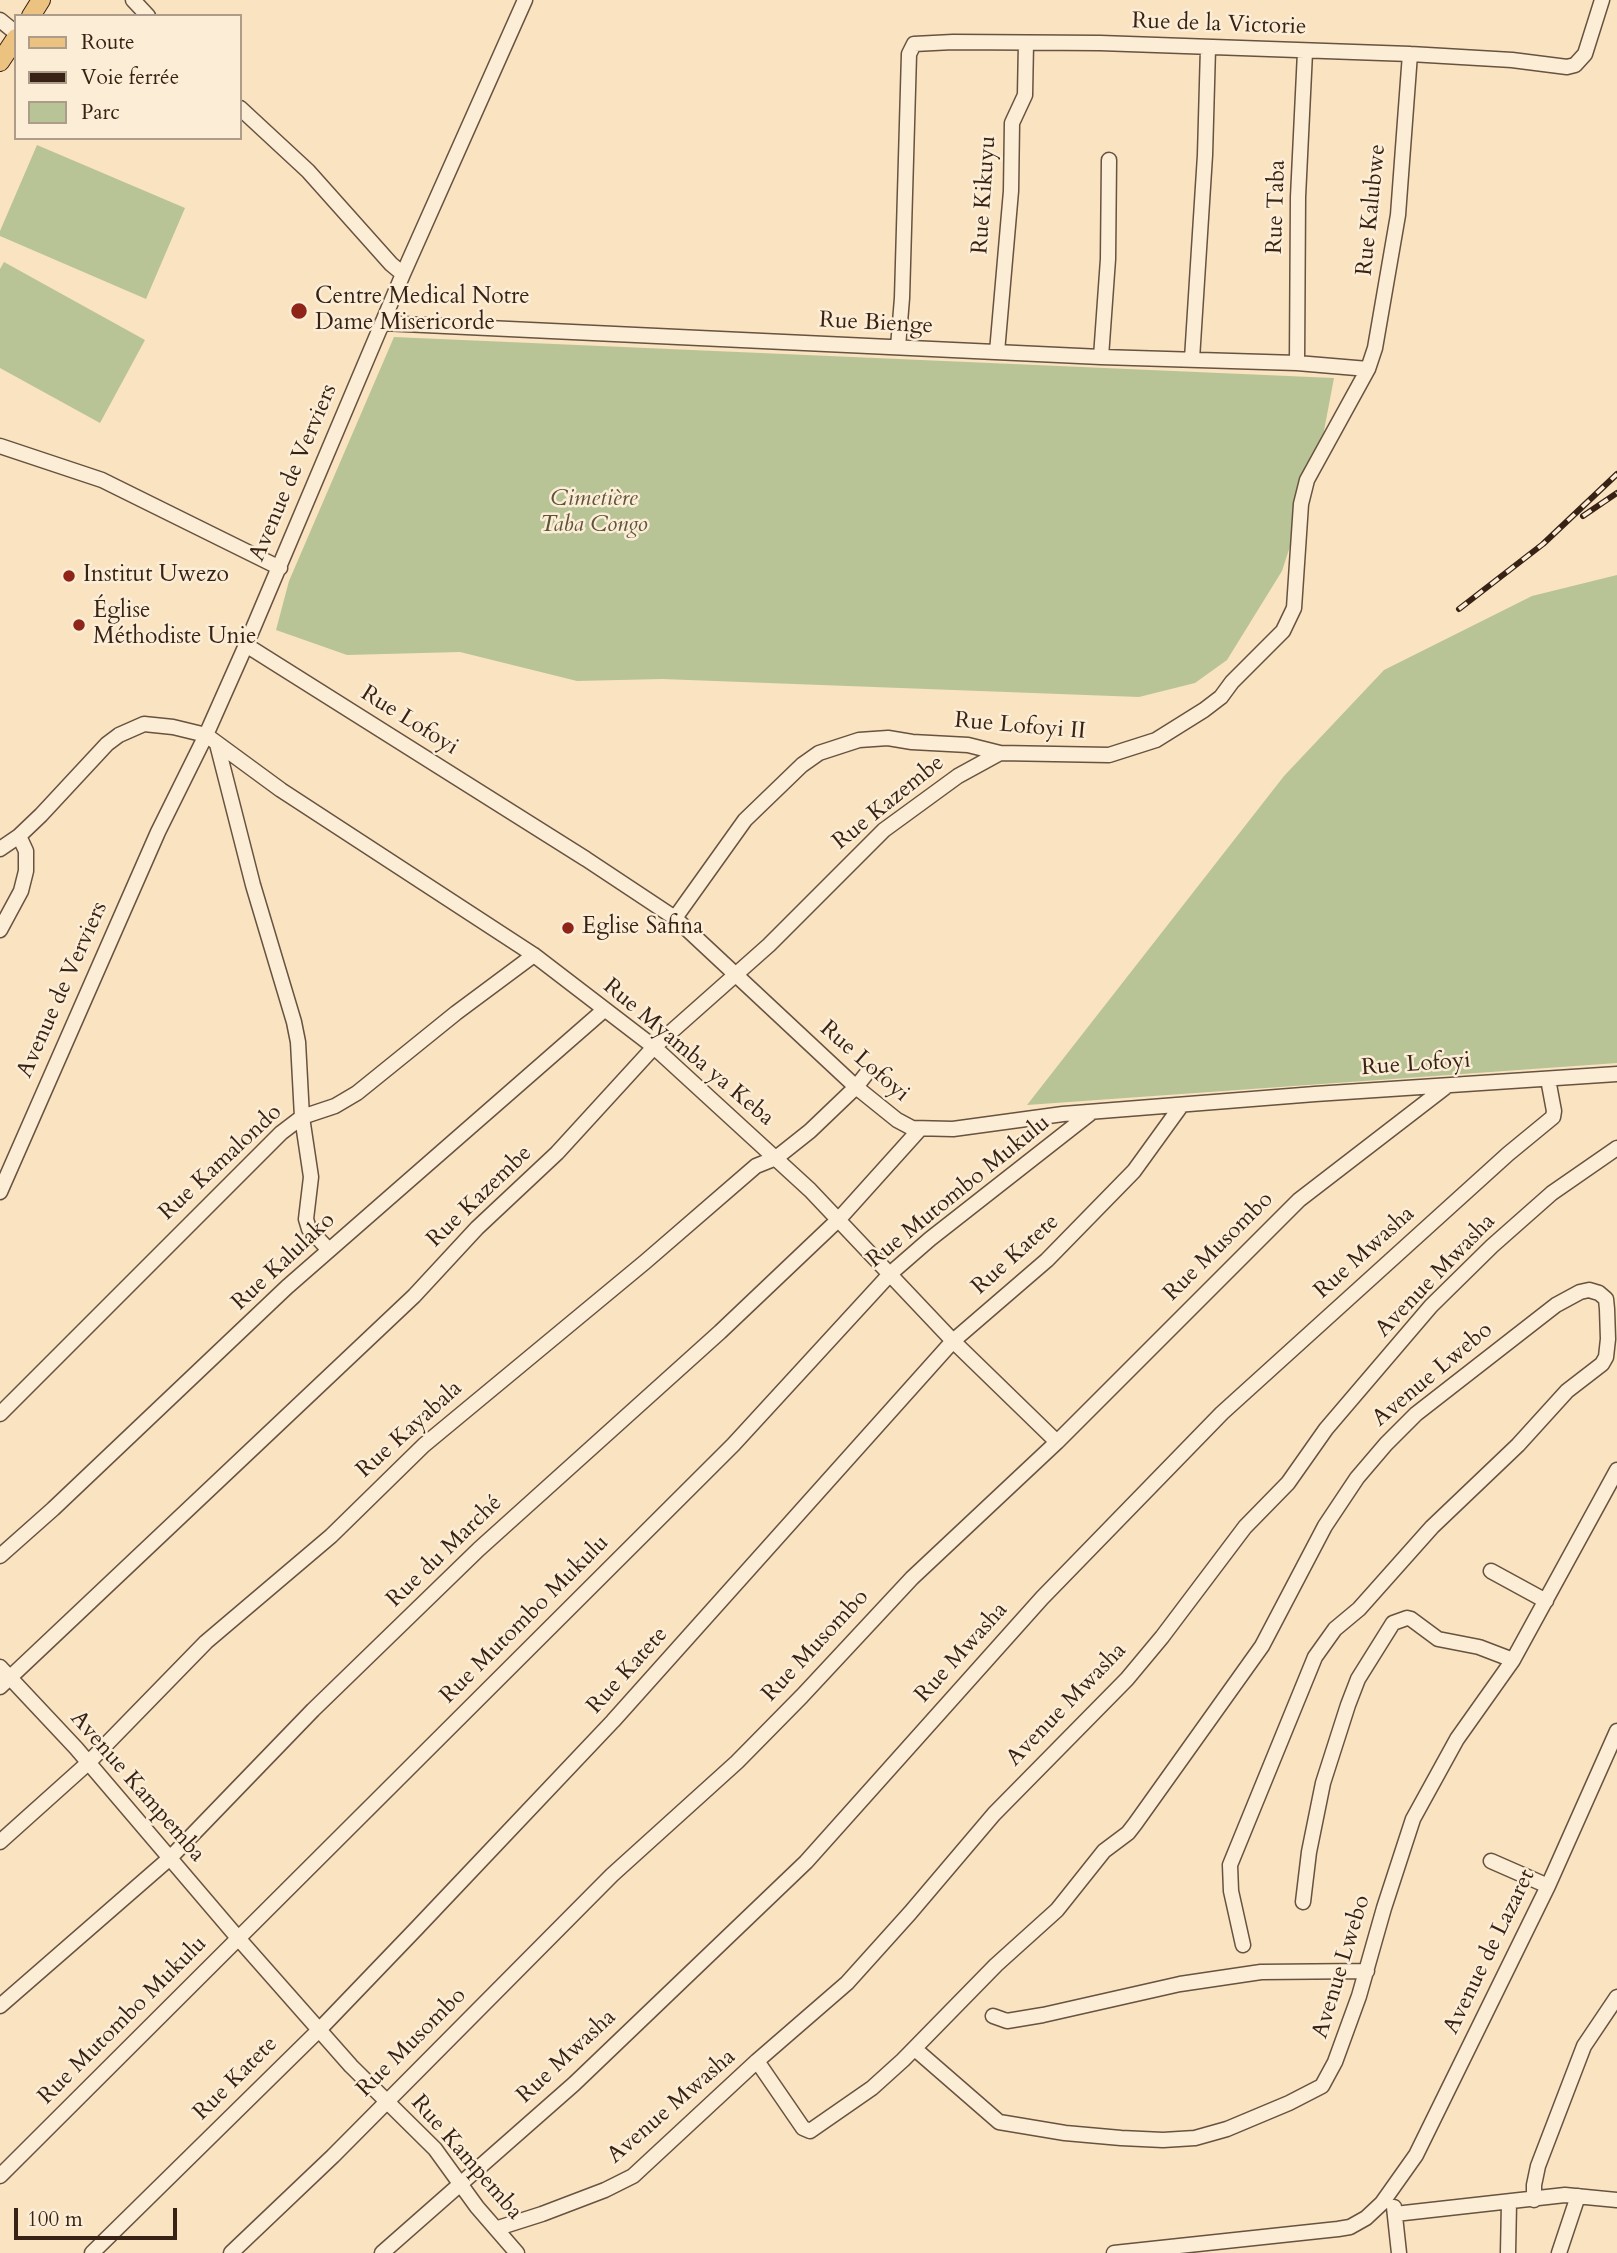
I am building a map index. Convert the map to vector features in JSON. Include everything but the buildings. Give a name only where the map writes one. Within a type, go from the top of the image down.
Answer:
[{"type":"main road","points":[[0,62],[14,38]]},
{"type":"street","points":[[133,0],[146,14]]},
{"type":"street","name":"Avenue de Verviers","points":[[0,1192],[158,832],[211,740],[246,645],[382,323],[525,0]]},
{"type":"street","name":"Rue de la Victorie","points":[[898,347],[910,50],[914,44],[1100,43],[1410,54],[1571,66],[1586,54],[1602,0]]},
{"type":"street","points":[[0,20],[14,33]]},
{"type":"street","name":"Rue Kikuyu","points":[[997,352],[1011,191],[1012,123],[1025,95],[1026,43]]},
{"type":"street","points":[[1192,359],[1205,155],[1208,48]]},
{"type":"street","name":"Rue Taba","points":[[1297,363],[1298,197],[1305,52]]},
{"type":"street","name":"Rue Kalubwe","points":[[1368,369],[1380,323],[1397,226],[1410,54]]},
{"type":"street","points":[[242,110],[308,171],[403,274]]},
{"type":"street","points":[[1101,357],[1108,259],[1109,160]]},
{"type":"street","name":"Rue Bienge","points":[[382,323],[1101,357],[1297,363],[1368,369]]},
{"type":"street","name":"Rue Lofoyi II","points":[[675,918],[745,820],[810,758],[859,740],[888,737],[912,743],[968,745],[1000,753],[1110,755],[1163,736],[1221,697],[1232,682],[1283,631],[1292,615],[1301,504],[1307,480],[1368,369]]},
{"type":"street","points":[[0,446],[102,480],[280,568]]},
{"type":"street","name":"Rue Lofoyi","points":[[246,645],[675,918],[856,1087],[906,1126],[920,1129],[988,1126],[1094,1111],[1617,1074]]},
{"type":"street","points":[[0,849],[19,836],[107,744],[133,727],[144,724],[159,725],[211,740],[294,1022],[298,1042],[302,1117],[311,1177],[306,1219],[309,1229],[329,1250]]},
{"type":"street","name":"Rue Myamba ya Keba","points":[[211,740],[281,790],[534,956],[654,1047],[839,1219],[953,1341],[1057,1441]]},
{"type":"street","name":"Rue Kazembe","points":[[3,1677],[414,1296],[478,1228],[557,1153],[654,1047],[735,976],[884,830],[958,776],[1000,753]]},
{"type":"street","points":[[0,930],[24,880],[27,862],[19,836]]},
{"type":"street","name":"Rue Kamalondo","points":[[0,1415],[266,1146],[302,1117],[335,1106],[357,1093],[436,1028],[534,956]]},
{"type":"street","name":"Rue Kalulako","points":[[0,1556],[329,1250],[604,1010]]},
{"type":"street","name":"Rue Kayabala","points":[[0,1842],[88,1763],[205,1642],[331,1536],[424,1445],[645,1262],[755,1166],[776,1158],[810,1131],[867,1073]]},
{"type":"street","name":"Rue Mwasha","points":[[382,2253],[574,2084],[806,1862],[1042,1598],[1222,1413],[1508,1154],[1553,1117],[1548,1079]]},
{"type":"street","name":"Rue Musombo","points":[[231,2253],[333,2156],[612,1875],[737,1762],[912,1578],[1057,1441],[1299,1200],[1447,1086]]},
{"type":"street","name":"Rue Katete","points":[[92,2253],[319,2030],[613,1721],[953,1341],[1047,1260],[1134,1171],[1181,1106]]},
{"type":"street","name":"Rue Mutombo Mukulu","points":[[0,2176],[733,1445],[891,1273],[930,1239],[1094,1111]]},
{"type":"street","name":"Rue du Marché","points":[[0,2007],[170,1858],[313,1710],[479,1549],[720,1332],[839,1219],[920,1129]]},
{"type":"street","name":"Avenue Mwasha","points":[[498,2228],[606,2190],[633,2176],[847,1983],[994,1814],[1127,1679],[1245,1527],[1288,1483],[1326,1430],[1431,1306],[1552,1193],[1617,1148]]},
{"type":"street","name":"Avenue Lwebo","points":[[757,2062],[803,2128],[812,2130],[872,2088],[915,2049],[996,1965],[1051,1916],[1104,1851],[1136,1824],[1262,1646],[1325,1526],[1372,1460],[1416,1414],[1556,1305],[1580,1292],[1589,1290],[1599,1293],[1606,1299],[1606,1357],[1595,1370],[1567,1391],[1518,1446],[1432,1527],[1359,1609],[1335,1629],[1315,1657],[1230,1865],[1231,1891],[1243,1945]]},
{"type":"street","name":"Avenue Lwebo","points":[[915,2049],[994,2119],[1006,2125],[1121,2138],[1195,2138],[1239,2124],[1322,2086],[1335,2062],[1367,1971],[1413,1819],[1457,1739],[1513,1660],[1617,1471]]},
{"type":"street","points":[[1491,1571],[1546,1601]]},
{"type":"street","points":[[1304,1902],[1309,1852],[1324,1783],[1348,1705],[1358,1679],[1392,1623],[1411,1619],[1438,1639],[1494,1651],[1513,1660]]},
{"type":"street","name":"Avenue Kampemba","points":[[3,1677],[88,1763],[238,1938]]},
{"type":"street","name":"Avenue de Lazaret","points":[[1114,2253],[1350,2227],[1366,2218],[1393,2189],[1416,2155],[1548,1886],[1617,1731]]},
{"type":"street","points":[[1491,1861],[1548,1886]]},
{"type":"street","name":"Rue Kampemba","points":[[238,1938],[319,2030],[423,2136],[477,2207],[517,2253]]},
{"type":"street","points":[[993,2016],[1007,2021],[1180,1984],[1261,1972],[1367,1971]]},
{"type":"street","points":[[1534,2200],[1538,2166],[1584,2046],[1617,1997]]},
{"type":"street","points":[[1393,2189],[1399,2253]]},
{"type":"street","points":[[1395,2214],[1565,2195],[1617,2200]]},
{"type":"street","points":[[1559,2253],[1578,2196]]},
{"type":"street","points":[[1508,2253],[1509,2203]]},
{"type":"green space","points":[[37,145],[185,208],[146,299],[0,236]]},
{"type":"green space","points":[[4,262],[145,340],[100,423],[0,368],[0,269]]},
{"type":"green space","name":"Cimetière Taba Congo","points":[[394,337],[1334,378],[1319,457],[1282,571],[1227,660],[1195,683],[1139,697],[662,679],[577,681],[460,652],[347,655],[276,630],[289,581]]},
{"type":"green space","points":[[1617,575],[1617,1063],[1027,1105],[1284,776],[1384,670],[1532,596]]},
{"type":"railway","points":[[1459,609],[1543,544],[1617,474]]},
{"type":"railway","points":[[1583,516],[1617,493]]},
{"type":"place","name":"Centre Medical Notre Dame Misericorde","points":[[299,311]]},
{"type":"place","name":"Institut Uwezo","points":[[69,576]]},
{"type":"place","name":"Église Méthodiste Unie","points":[[79,625]]},
{"type":"place","name":"Eglise Safina","points":[[568,928]]}]
